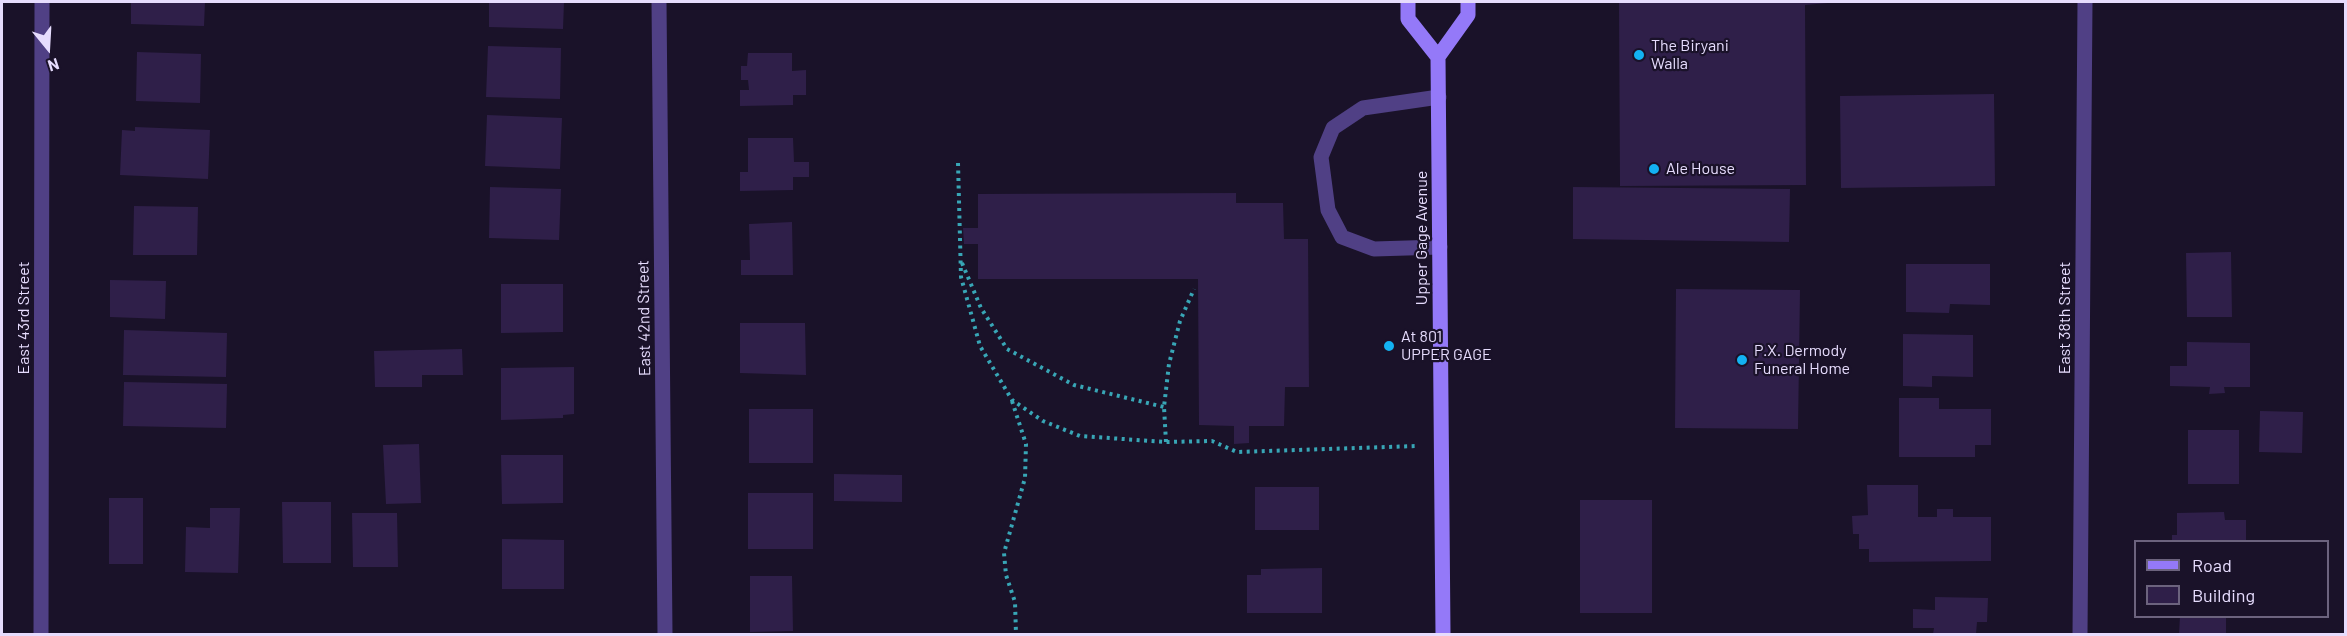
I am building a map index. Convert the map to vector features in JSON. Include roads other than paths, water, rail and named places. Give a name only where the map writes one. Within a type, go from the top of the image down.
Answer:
[{"type":"main road","points":[[1408,2],[1408,19],[1438,57],[1468,15],[1468,2]]},
{"type":"main road","name":"Upper Gage Avenue","points":[[1438,57],[1443,634]]},
{"type":"street","name":"East 43rd Street","points":[[41,634],[42,2]]},
{"type":"street","name":"East 42nd Street","points":[[659,2],[665,634]]},
{"type":"street","name":"East 38th Street","points":[[2080,634],[2085,2]]},
{"type":"street","points":[[1439,97],[1364,108],[1333,128],[1321,157],[1328,210],[1342,237],[1374,249],[1440,247]]},
{"type":"place","name":"The Biryani Walla","points":[[1639,55]]},
{"type":"place","name":"Ale House","points":[[1654,169]]},
{"type":"place","name":"At 801 UPPER GAGE","points":[[1389,346]]},
{"type":"place","name":"P.X. Dermody Funeral Home","points":[[1742,360]]}]
